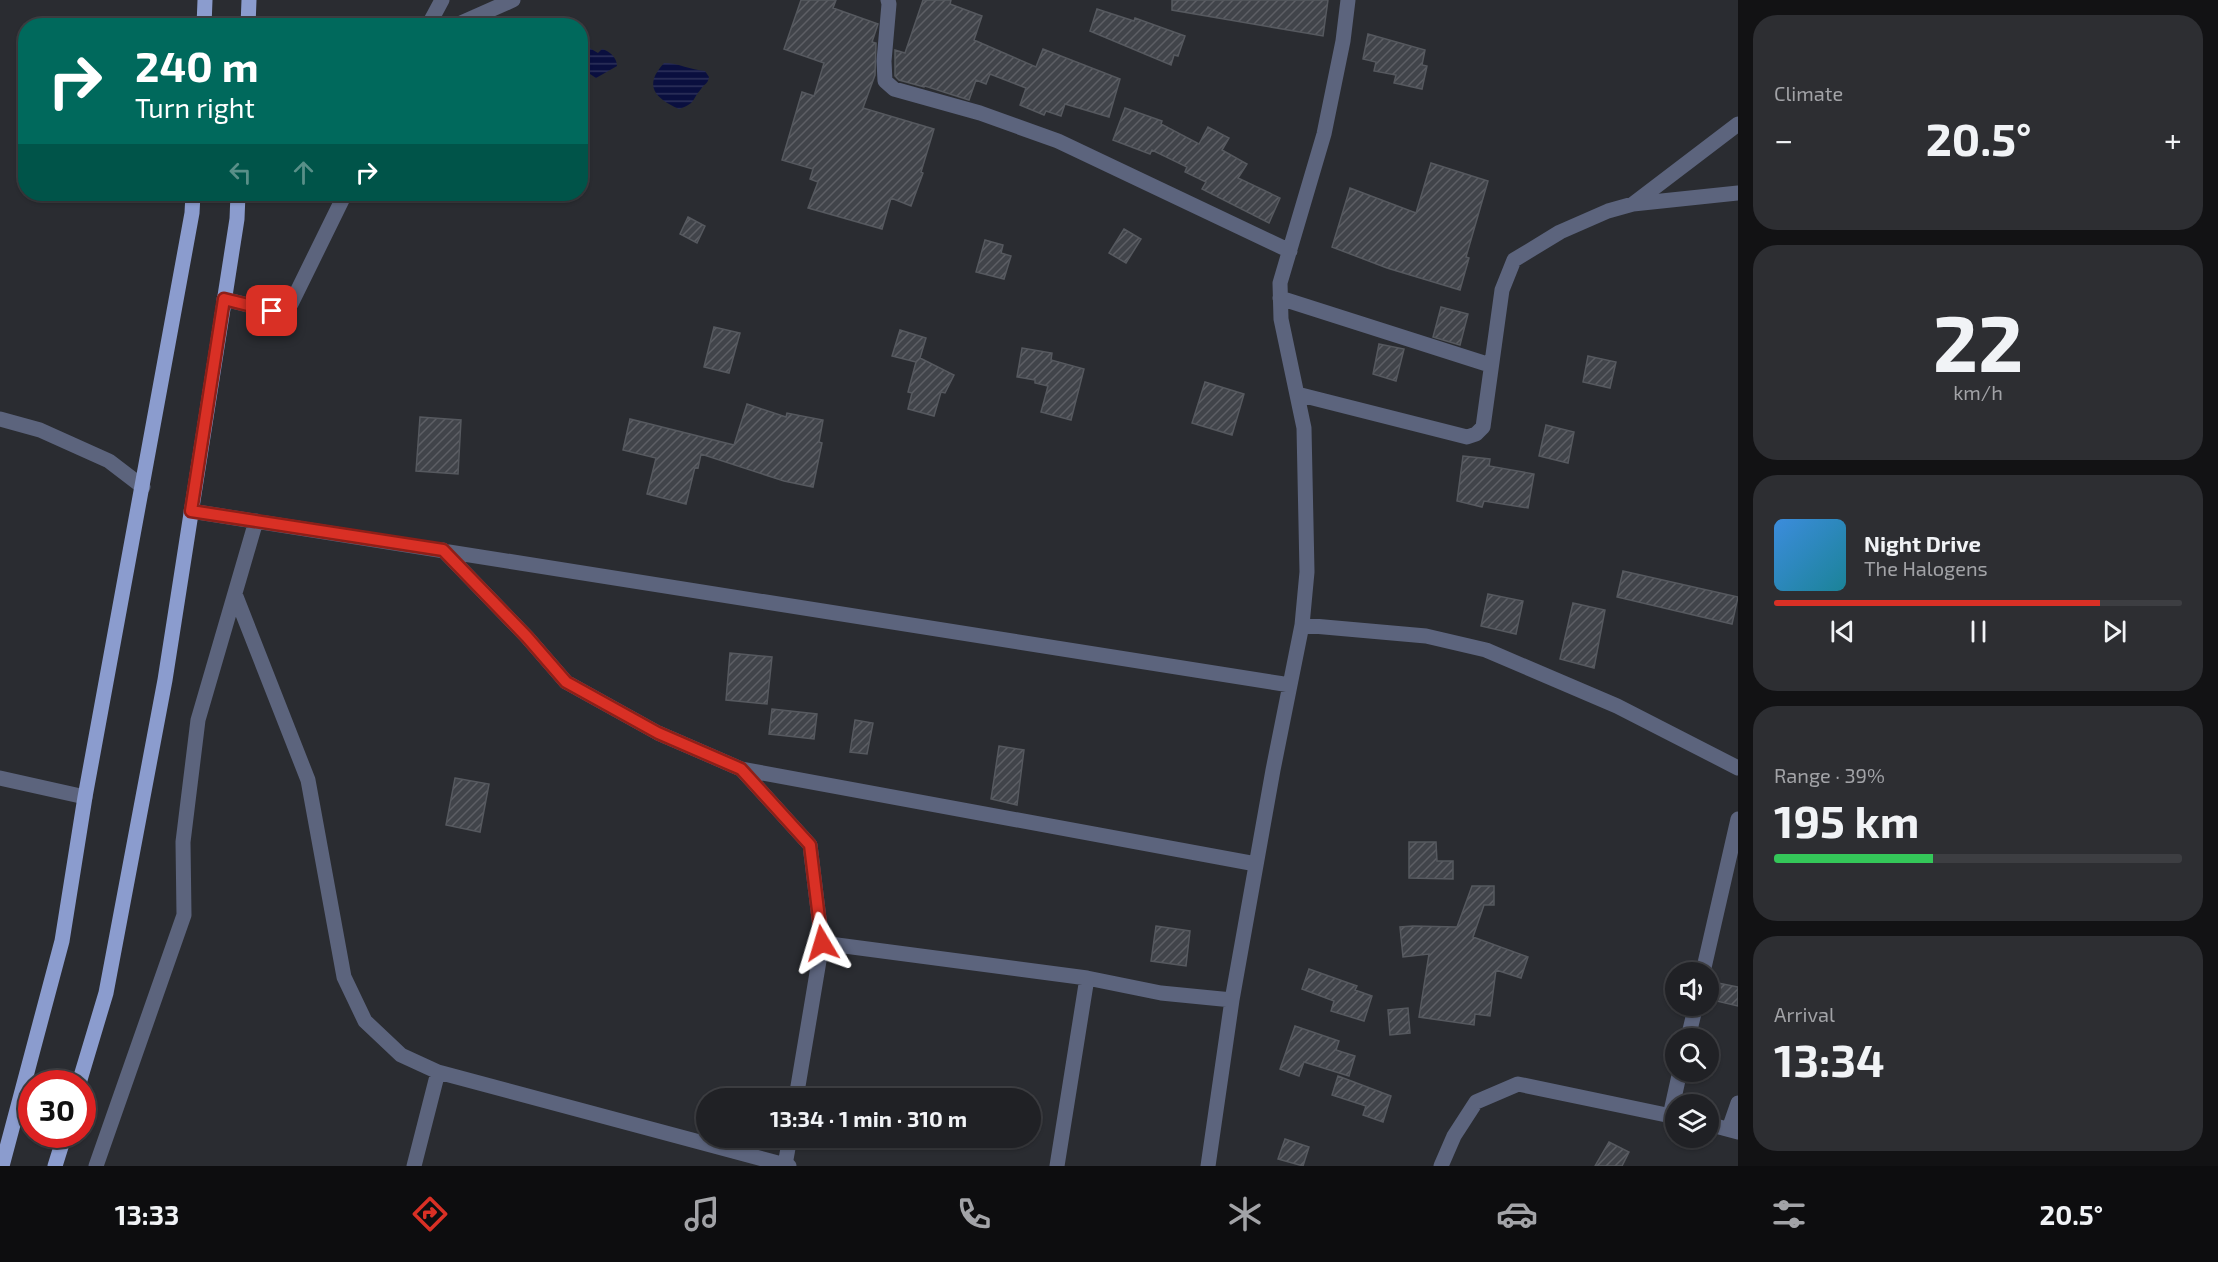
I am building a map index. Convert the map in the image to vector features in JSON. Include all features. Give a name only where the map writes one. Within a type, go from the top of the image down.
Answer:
[{"type":"main road","points":[[205,18],[206,0]]},
{"type":"main road","points":[[248,18],[249,0]]},
{"type":"main road","points":[[2,1166],[62,941],[85,797],[143,487],[193,201]]},
{"type":"main road","points":[[83,1070],[106,993],[165,680],[237,219],[238,201]]},
{"type":"main road","points":[[55,1166],[60,1148]]},
{"type":"street","points":[[432,18],[442,0]]},
{"type":"street","points":[[472,18],[513,0]]},
{"type":"street","points":[[888,0],[885,81],[894,89],[980,113],[1058,141],[1290,251]]},
{"type":"street","points":[[1208,1166],[1232,1000],[1302,625],[1307,572],[1305,439],[1281,319],[1280,283],[1324,134],[1343,41],[1348,0]]},
{"type":"street","points":[[1634,204],[1738,124]]},
{"type":"street","points":[[1297,394],[1467,437],[1476,434],[1483,427],[1502,290],[1514,260],[1560,232],[1608,211],[1634,204],[1738,193]]},
{"type":"street","points":[[224,299],[272,311],[291,304],[342,201]]},
{"type":"street","points":[[1280,298],[1490,365]]},
{"type":"street","points":[[0,419],[40,430],[108,461],[143,487]]},
{"type":"street","points":[[191,511],[1290,685]]},
{"type":"street","points":[[96,1166],[184,915],[183,842],[198,720],[256,521]]},
{"type":"street","points":[[443,550],[527,637],[566,682],[658,733],[741,769],[1256,864]]},
{"type":"street","points":[[235,594],[308,780],[344,977],[364,1021],[400,1054],[438,1072],[787,1166],[789,1148]]},
{"type":"street","points":[[1302,625],[1426,636],[1486,650],[1617,706],[1738,768]]},
{"type":"street","points":[[741,769],[810,845],[822,943],[798,1088]]},
{"type":"street","points":[[0,778],[85,797]]},
{"type":"street","points":[[1705,962],[1738,819]]},
{"type":"street","points":[[822,943],[1087,978],[1161,993],[1232,1000]]},
{"type":"street","points":[[1058,1166],[1087,978]]},
{"type":"street","points":[[414,1166],[438,1072]]},
{"type":"street","points":[[1441,1166],[1454,1136],[1476,1102],[1518,1084],[1665,1115]]},
{"type":"street","points":[[1719,1127],[1734,1130],[1738,1103]]},
{"type":"shaded area","points":[[588,47],[598,53],[602,49],[608,51],[617,63],[617,66],[596,78],[588,73]]},
{"type":"shaded area","points":[[664,63],[705,71],[709,77],[693,101],[679,109],[658,96],[653,85],[654,78]]},
{"type":"building","points":[[801,0],[836,0],[833,8],[878,24],[872,42],[876,43],[875,75],[863,108],[934,129],[921,172],[923,173],[911,206],[891,198],[882,229],[808,208],[818,182],[810,179],[813,169],[782,160],[802,92],[814,96],[824,63],[784,49]]},
{"type":"building","points":[[923,0],[951,0],[950,4],[982,16],[974,40],[1036,67],[1043,49],[1120,79],[1109,117],[1065,104],[1061,116],[1046,111],[1044,115],[1020,105],[1026,88],[990,74],[986,84],[976,80],[969,100],[899,80],[895,76],[895,50],[905,53]]},
{"type":"building","points":[[1172,0],[1328,0],[1323,36],[1172,10]]},
{"type":"building","points":[[1097,9],[1134,21],[1135,18],[1185,36],[1178,56],[1174,55],[1171,65],[1090,31]]},
{"type":"building","points":[[1368,34],[1425,50],[1422,65],[1427,66],[1422,89],[1394,83],[1396,75],[1374,71],[1376,62],[1363,59]]},
{"type":"building","points":[[1125,108],[1162,121],[1161,124],[1199,144],[1208,127],[1229,138],[1222,150],[1247,164],[1238,178],[1280,198],[1269,223],[1202,189],[1206,182],[1185,172],[1187,167],[1152,150],[1150,154],[1113,140]]},
{"type":"building","points":[[1431,163],[1488,181],[1466,257],[1469,258],[1460,290],[1387,268],[1332,247],[1350,188],[1416,213]]},
{"type":"building","points":[[688,217],[705,226],[697,243],[680,234]]},
{"type":"building","points":[[1124,229],[1141,239],[1126,263],[1109,253]]},
{"type":"building","points":[[985,240],[1003,245],[1001,253],[1011,256],[1004,279],[976,272]]},
{"type":"building","points":[[1441,307],[1468,314],[1460,345],[1433,337]]},
{"type":"building","points":[[714,327],[740,333],[729,373],[704,367]]},
{"type":"building","points":[[900,330],[926,338],[920,358],[954,375],[945,393],[941,392],[934,416],[908,409],[912,393],[908,392],[916,362],[892,356]]},
{"type":"building","points":[[1379,344],[1404,349],[1396,381],[1373,374]]},
{"type":"building","points":[[1022,348],[1052,353],[1051,360],[1084,369],[1071,420],[1041,412],[1048,386],[1035,383],[1035,380],[1017,377]]},
{"type":"building","points":[[1588,356],[1616,362],[1610,388],[1583,382]]},
{"type":"building","points":[[1205,382],[1244,394],[1232,435],[1192,423]]},
{"type":"building","points":[[747,404],[786,417],[787,413],[823,420],[819,442],[822,443],[813,487],[784,481],[701,454],[698,468],[695,467],[686,504],[647,494],[656,458],[623,450],[630,419],[734,445]]},
{"type":"building","points":[[420,417],[461,420],[458,474],[416,471]]},
{"type":"building","points":[[1546,425],[1574,432],[1568,463],[1539,456]]},
{"type":"building","points":[[1463,456],[1490,459],[1489,466],[1534,474],[1528,508],[1484,501],[1482,507],[1457,501]]},
{"type":"building","points":[[1623,571],[1738,597],[1732,624],[1617,597]]},
{"type":"building","points":[[1488,594],[1523,601],[1516,634],[1481,626]]},
{"type":"building","points":[[1573,603],[1605,610],[1594,668],[1560,659]]},
{"type":"building","points":[[730,653],[772,657],[767,704],[726,700]]},
{"type":"building","points":[[772,709],[817,714],[814,739],[769,734]]},
{"type":"building","points":[[855,720],[873,723],[867,754],[850,752]]},
{"type":"building","points":[[999,746],[1024,750],[1017,805],[991,799]]},
{"type":"building","points":[[455,778],[489,784],[480,832],[446,825]]},
{"type":"building","points":[[1409,842],[1436,842],[1437,861],[1453,861],[1453,879],[1409,878]]},
{"type":"building","points":[[1472,886],[1494,886],[1494,905],[1484,905],[1473,937],[1528,957],[1521,978],[1496,970],[1490,1016],[1475,1014],[1474,1025],[1419,1017],[1429,954],[1403,957],[1400,927],[1457,927]]},
{"type":"building","points":[[1156,926],[1190,931],[1186,966],[1151,961]]},
{"type":"building","points":[[1309,969],[1357,986],[1355,990],[1372,996],[1364,1021],[1331,1011],[1334,1001],[1302,989]]},
{"type":"building","points":[[1719,983],[1738,987],[1738,1006],[1719,1002]]},
{"type":"building","points":[[1408,1008],[1410,1033],[1390,1035],[1388,1010]]},
{"type":"building","points":[[1295,1026],[1339,1041],[1336,1050],[1355,1056],[1349,1076],[1304,1062],[1299,1076],[1280,1069]]},
{"type":"building","points":[[1338,1076],[1391,1096],[1383,1122],[1363,1115],[1366,1106],[1332,1095]]},
{"type":"building","points":[[1285,1139],[1309,1147],[1303,1166],[1278,1159]]},
{"type":"building","points":[[1609,1142],[1629,1152],[1622,1166],[1595,1166]]},
{"type":"route","points":[[272,311],[224,299],[191,511],[443,550],[527,637],[566,682],[658,733],[741,769],[810,845],[822,943]]}]
